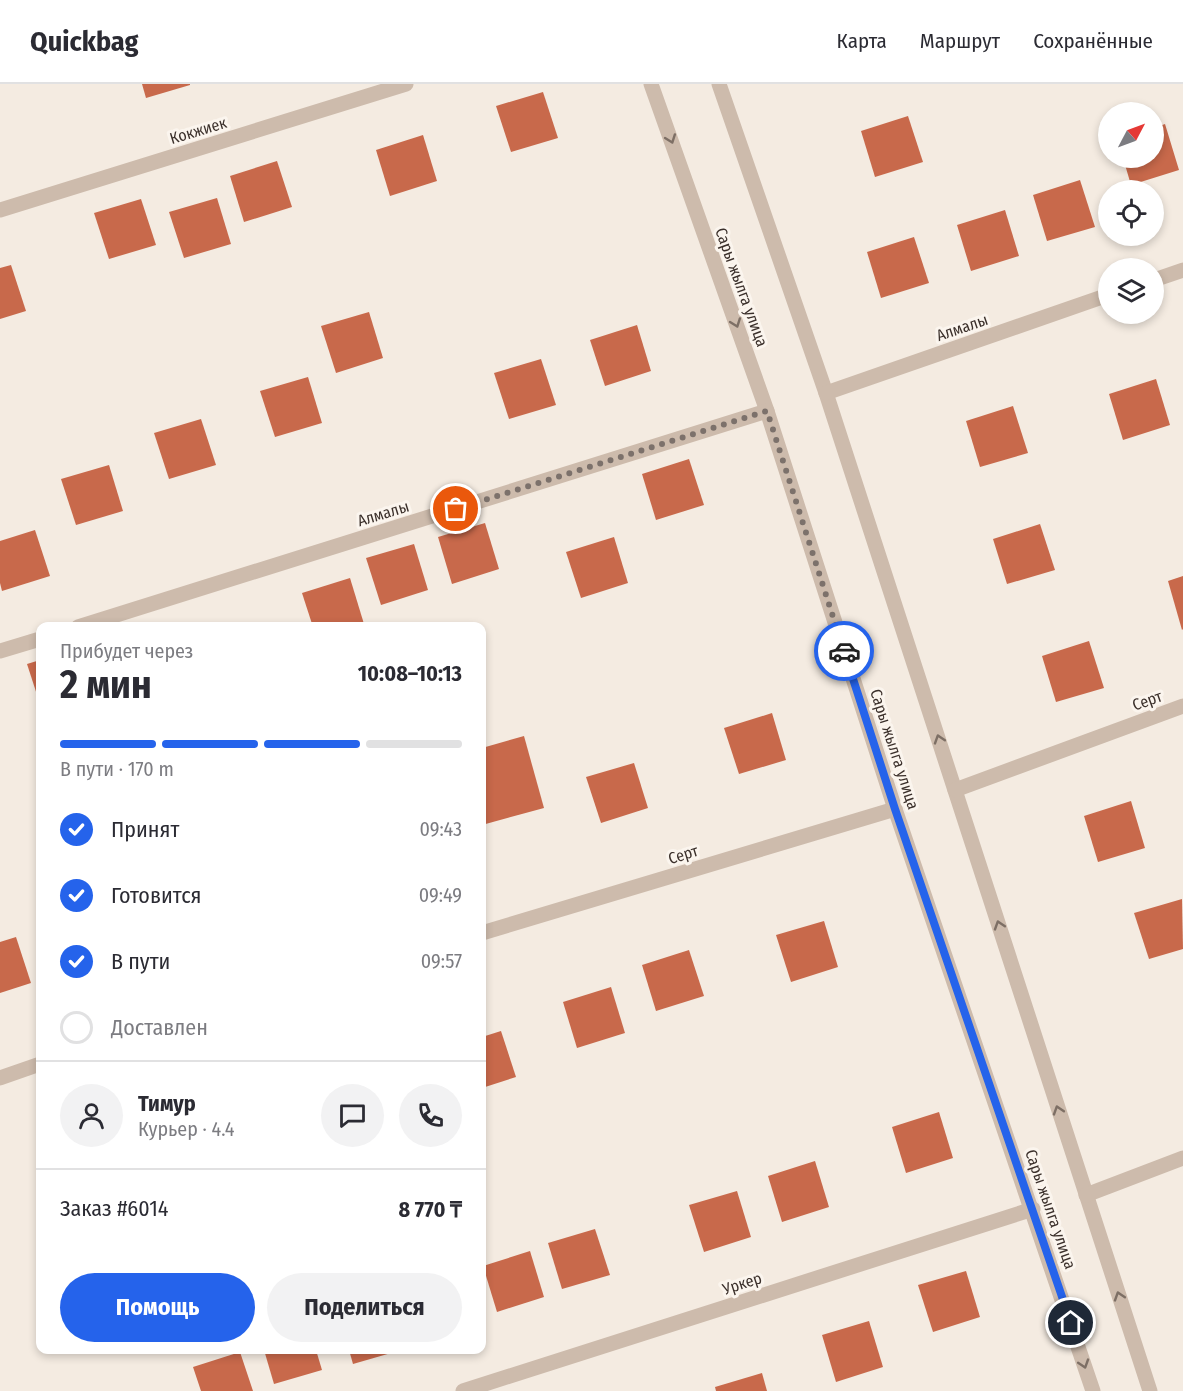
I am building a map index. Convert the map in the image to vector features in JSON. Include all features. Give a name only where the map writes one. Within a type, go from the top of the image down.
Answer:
[{"type":"street","name":"Кокжиек","points":[[0,210],[406,84]]},
{"type":"street","name":"Сары жылга улица","points":[[651,84],[767,411],[895,809],[1033,1209],[1093,1391]]},
{"type":"street","points":[[719,84],[826,393],[1150,1391]]},
{"type":"street","points":[[1164,277],[1183,270]]},
{"type":"street","name":"Алмалы","points":[[826,393],[1098,298]]},
{"type":"street","name":"Алмалы","points":[[94,622],[767,411]]},
{"type":"street","points":[[0,651],[36,640]]},
{"type":"street","name":"Серт","points":[[955,790],[1183,706]]},
{"type":"street","name":"Серт","points":[[486,932],[895,809]]},
{"type":"street","points":[[0,1078],[36,1065]]},
{"type":"street","points":[[1086,1195],[1183,1158]]},
{"type":"street","name":"Уркер","points":[[463,1391],[1033,1209]]},
{"type":"building","points":[[142,84],[190,84],[190,85],[146,98]]},
{"type":"building","points":[[543,92],[558,138],[511,152],[496,106]]},
{"type":"building","points":[[908,116],[923,162],[875,177],[861,131]]},
{"type":"building","points":[[1164,124],[1179,170],[1147,180],[1130,180],[1126,168],[1164,168]]},
{"type":"building","points":[[423,135],[437,181],[390,196],[376,150]]},
{"type":"building","points":[[277,161],[292,207],[244,222],[230,176]]},
{"type":"building","points":[[1080,180],[1095,227],[1047,241],[1033,195]]},
{"type":"building","points":[[217,198],[231,244],[184,258],[169,212]]},
{"type":"building","points":[[141,199],[156,245],[109,259],[94,213]]},
{"type":"building","points":[[1005,210],[1019,256],[971,271],[957,225]]},
{"type":"building","points":[[914,237],[929,283],[881,298],[867,252]]},
{"type":"building","points":[[11,265],[26,311],[0,319],[0,268]]},
{"type":"building","points":[[369,312],[383,358],[336,373],[321,326]]},
{"type":"building","points":[[637,325],[651,371],[605,386],[590,340]]},
{"type":"building","points":[[541,359],[556,405],[509,419],[494,373]]},
{"type":"building","points":[[308,377],[322,423],[275,437],[260,391]]},
{"type":"building","points":[[1156,379],[1170,425],[1123,440],[1109,394]]},
{"type":"building","points":[[1013,406],[1028,453],[980,467],[966,421]]},
{"type":"building","points":[[201,419],[216,465],[169,479],[154,433]]},
{"type":"building","points":[[689,459],[704,505],[656,520],[642,474]]},
{"type":"building","points":[[109,465],[123,511],[76,525],[61,479]]},
{"type":"building","points":[[485,523],[499,569],[452,584],[438,537]]},
{"type":"building","points":[[1040,524],[1055,570],[1007,584],[993,539]]},
{"type":"building","points":[[35,530],[50,576],[2,591],[0,541]]},
{"type":"building","points":[[614,537],[628,583],[581,598],[566,552]]},
{"type":"building","points":[[414,544],[428,590],[381,605],[366,558]]},
{"type":"building","points":[[1183,576],[1183,629],[1182,630],[1168,581]]},
{"type":"building","points":[[350,578],[363,622],[311,622],[302,593]]},
{"type":"building","points":[[1089,641],[1104,688],[1056,702],[1042,656]]},
{"type":"building","points":[[36,661],[36,692],[27,664]]},
{"type":"building","points":[[772,713],[786,760],[739,774],[724,728]]},
{"type":"building","points":[[524,736],[544,808],[486,824],[486,747]]},
{"type":"building","points":[[634,763],[648,808],[601,823],[586,777]]},
{"type":"building","points":[[1131,801],[1145,848],[1098,862],[1084,816]]},
{"type":"building","points":[[1182,899],[1183,949],[1149,959],[1134,913]]},
{"type":"building","points":[[824,921],[838,967],[791,982],[776,935]]},
{"type":"building","points":[[16,937],[31,983],[0,993],[0,942]]},
{"type":"building","points":[[689,950],[704,996],[656,1011],[642,965]]},
{"type":"building","points":[[611,987],[625,1033],[577,1048],[563,1002]]},
{"type":"building","points":[[501,1031],[516,1077],[486,1087],[486,1036]]},
{"type":"building","points":[[939,1112],[953,1158],[906,1173],[892,1127]]},
{"type":"building","points":[[815,1161],[829,1207],[782,1222],[768,1176]]},
{"type":"building","points":[[737,1191],[751,1237],[704,1252],[689,1205]]},
{"type":"building","points":[[595,1229],[610,1275],[562,1289],[548,1243]]},
{"type":"building","points":[[530,1251],[544,1297],[497,1312],[486,1276],[486,1265]]},
{"type":"building","points":[[966,1271],[980,1317],[933,1332],[918,1285]]},
{"type":"building","points":[[869,1321],[883,1367],[836,1382],[822,1335]]},
{"type":"building","points":[[234,1354],[241,1354],[253,1391],[201,1391],[193,1367]]},
{"type":"building","points":[[265,1354],[317,1354],[322,1370],[274,1384]]},
{"type":"building","points":[[350,1354],[388,1354],[353,1364]]},
{"type":"building","points":[[762,1373],[767,1391],[716,1391],[715,1387]]},
{"type":"way so far","points":[[456,509],[767,411],[844,651]]},
{"type":"route","points":[[844,651],[895,809],[1071,1323]]}]
